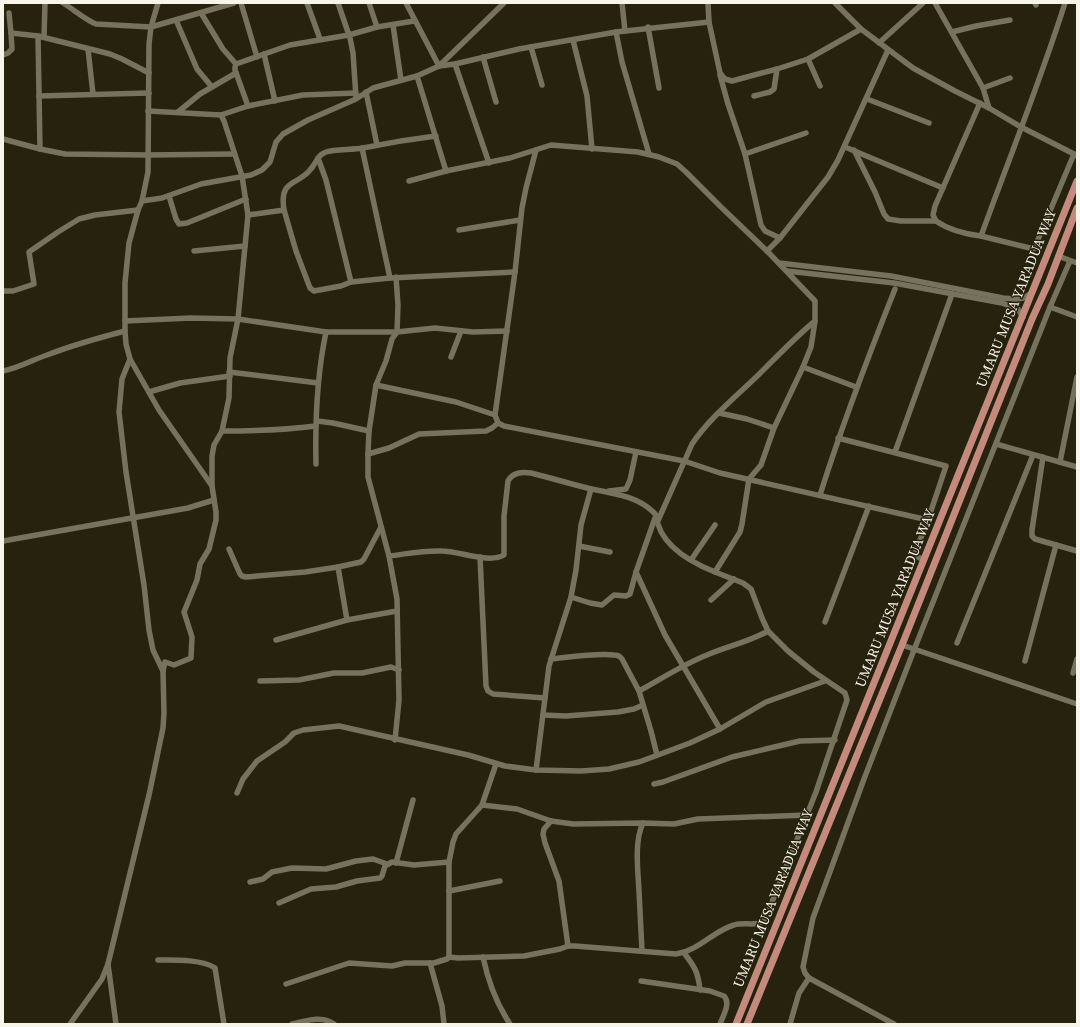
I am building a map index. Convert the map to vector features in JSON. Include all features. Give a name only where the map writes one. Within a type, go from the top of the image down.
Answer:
[{"type":"main road","name":"UMARU MUSA YAR'ADUA WAY","points":[[736,1024],[1077,181]]},
{"type":"main road","name":"UMARU MUSA YAR'ADUA WAY","points":[[747,1024],[902,645],[1077,208]]},
{"type":"street","points":[[44,38],[45,3]]},
{"type":"street","points":[[63,3],[96,24],[152,27],[234,3]]},
{"type":"street","points":[[158,3],[149,44],[148,172],[142,201],[129,243],[125,283],[125,331],[130,359],[159,410],[212,486]]},
{"type":"street","points":[[241,3],[257,57]]},
{"type":"street","points":[[306,3],[320,39]]},
{"type":"street","points":[[338,3],[349,34],[353,53],[356,96]]},
{"type":"street","points":[[369,3],[377,27]]},
{"type":"street","points":[[406,3],[414,21],[439,66]]},
{"type":"street","points":[[439,66],[504,3]]},
{"type":"street","points":[[622,3],[625,31]]},
{"type":"street","points":[[708,3],[709,22],[720,73],[728,104],[745,154],[761,225],[765,231],[780,238]]},
{"type":"street","points":[[835,3],[861,29],[913,68],[1075,155],[1034,249],[963,233],[936,221],[901,221],[888,219],[884,214],[854,150]]},
{"type":"street","points":[[879,42],[923,3]]},
{"type":"street","points":[[935,3],[983,88],[989,108]]},
{"type":"street","points":[[981,236],[1021,127],[1042,75],[1065,3]]},
{"type":"street","points":[[3,55],[12,49],[9,13]]},
{"type":"street","points":[[201,13],[223,49],[236,64],[236,73],[248,106]]},
{"type":"street","points":[[176,20],[197,69],[212,87]]},
{"type":"street","points":[[952,32],[1010,20]]},
{"type":"street","points":[[236,64],[290,45],[414,21]]},
{"type":"street","points":[[142,201],[169,196],[201,184],[251,175],[262,170],[270,162],[276,142],[283,134],[373,88],[417,76],[439,66],[455,64],[531,47],[616,32],[709,22]]},
{"type":"street","points":[[393,25],[401,80]]},
{"type":"street","points":[[648,28],[659,88]]},
{"type":"street","points":[[720,73],[725,79],[732,80],[777,69],[808,59],[861,29]]},
{"type":"street","points":[[616,32],[622,62],[649,154]]},
{"type":"street","points":[[11,33],[38,36],[88,49],[122,59],[149,73]]},
{"type":"street","points":[[38,36],[40,149]]},
{"type":"street","points":[[573,40],[587,96],[592,149]]},
{"type":"street","points":[[531,47],[542,85]]},
{"type":"street","points":[[88,49],[93,94]]},
{"type":"street","points":[[767,251],[780,238],[828,177],[845,147],[888,50]]},
{"type":"street","points":[[264,54],[275,101]]},
{"type":"street","points":[[483,57],[496,102]]},
{"type":"street","points":[[808,59],[820,86]]},
{"type":"street","points":[[455,64],[489,163]]},
{"type":"street","points":[[754,96],[770,92],[774,89],[777,69]]},
{"type":"street","points":[[178,112],[200,94],[236,73]]},
{"type":"street","points":[[417,76],[446,171]]},
{"type":"street","points":[[983,88],[1010,78]]},
{"type":"street","points":[[366,92],[377,145]]},
{"type":"street","points":[[39,96],[148,93]]},
{"type":"street","points":[[148,111],[221,115],[248,106],[303,95],[356,96]]},
{"type":"street","points":[[867,99],[929,123]]},
{"type":"street","points":[[936,221],[934,215],[935,206],[980,104]]},
{"type":"street","points":[[70,1024],[102,979],[108,964],[149,795],[163,728],[163,671],[165,662],[174,665],[191,658],[192,637],[184,612],[197,580],[200,564],[209,549],[216,520],[212,486],[212,456],[214,445],[222,430],[229,398],[230,358],[238,319],[248,216],[242,176],[221,115]]},
{"type":"street","points":[[745,154],[806,133]]},
{"type":"street","points":[[436,136],[321,154],[310,171],[286,188],[284,210],[296,251],[310,288],[317,292],[351,282],[393,278],[515,272]]},
{"type":"street","points":[[3,139],[65,154],[234,154]]},
{"type":"street","points":[[409,181],[446,171],[489,163],[551,145],[649,154],[677,164],[767,251],[815,301],[815,320],[811,347],[774,428],[761,465],[749,479],[740,532],[715,572]]},
{"type":"street","points":[[845,147],[943,188]]},
{"type":"street","points":[[362,148],[398,305],[397,332],[392,339],[386,361],[376,385],[369,431],[368,454],[368,477],[389,556],[397,599],[399,700],[395,740]]},
{"type":"street","points":[[536,150],[526,188],[520,220],[515,272],[495,415],[498,423],[504,426],[684,462],[720,473],[928,520]]},
{"type":"street","points":[[318,158],[326,180],[351,282]]},
{"type":"street","points":[[169,196],[179,224],[187,223],[246,199]]},
{"type":"street","points":[[3,291],[13,291],[34,284],[29,252],[79,219],[95,214],[138,210]]},
{"type":"street","points":[[248,216],[284,210]]},
{"type":"street","points":[[459,230],[520,220]]},
{"type":"street","points":[[194,251],[246,246]]},
{"type":"street","points":[[1058,256],[1077,262]]},
{"type":"street","points":[[894,1024],[809,978],[805,973],[803,967],[813,918],[914,650],[1050,307],[1070,261]]},
{"type":"street","points":[[779,263],[891,276],[1003,298],[1025,298],[1034,289]]},
{"type":"street","points":[[787,271],[894,283],[1002,303],[1018,309],[1023,317]]},
{"type":"street","points":[[820,495],[856,387],[895,289]]},
{"type":"street","points":[[895,452],[952,294]]},
{"type":"street","points":[[1050,307],[1077,317]]},
{"type":"street","points":[[125,320],[191,318],[238,319],[326,332],[397,332],[435,328],[461,331],[507,331]]},
{"type":"street","points":[[657,524],[696,437],[815,320]]},
{"type":"street","points":[[3,371],[12,369],[44,355],[90,340],[125,331]]},
{"type":"street","points":[[451,357],[461,331]]},
{"type":"street","points":[[316,464],[318,383],[326,332]]},
{"type":"street","points":[[130,359],[122,379],[119,412],[126,472],[144,585],[149,630],[154,650],[163,671]]},
{"type":"street","points":[[803,367],[856,387]]},
{"type":"street","points":[[149,392],[180,383],[229,374],[318,383]]},
{"type":"street","points":[[1060,462],[1077,377]]},
{"type":"street","points":[[376,385],[456,402],[495,415]]},
{"type":"street","points":[[719,413],[746,419],[774,428]]},
{"type":"street","points":[[222,430],[253,431],[289,429],[316,423],[333,423],[369,431]]},
{"type":"street","points":[[368,454],[389,448],[419,434],[486,430],[498,423]]},
{"type":"street","points":[[838,438],[946,466],[928,520],[914,555],[924,560]]},
{"type":"street","points":[[996,444],[1077,467]]},
{"type":"street","points":[[607,492],[626,489],[630,480],[636,452]]},
{"type":"street","points":[[957,643],[1033,454]]},
{"type":"street","points":[[1043,457],[1032,536],[1035,539],[1077,551]]},
{"type":"street","points":[[286,984],[353,963],[392,966],[405,963],[430,963],[444,960],[449,957],[524,956],[568,946],[665,954],[684,953],[722,929],[736,924],[761,924],[764,922],[807,815],[848,700],[845,693],[825,681],[788,651],[768,631],[751,589],[743,583],[700,566],[673,548],[660,531],[657,524],[656,515],[637,502],[628,498],[522,472],[510,477],[507,488],[504,516],[504,555],[499,558],[480,557],[441,551],[389,556]]},
{"type":"street","points":[[536,770],[551,659],[571,597],[582,525],[591,489]]},
{"type":"street","points":[[3,541],[188,508],[214,500]]},
{"type":"street","points":[[825,622],[869,506]]},
{"type":"street","points":[[571,597],[600,605],[604,604],[614,596],[629,596],[656,515]]},
{"type":"street","points":[[691,560],[715,525]]},
{"type":"street","points":[[229,549],[242,576],[305,572],[361,562],[381,527]]},
{"type":"street","points":[[1025,661],[1056,545]]},
{"type":"street","points":[[579,546],[610,552]]},
{"type":"street","points":[[480,557],[486,686],[488,691],[492,694],[545,698]]},
{"type":"street","points":[[338,567],[347,620]]},
{"type":"street","points":[[636,572],[665,635],[720,729]]},
{"type":"street","points":[[711,600],[734,579]]},
{"type":"street","points":[[276,640],[347,620],[397,610]]},
{"type":"street","points":[[639,691],[708,654],[758,637],[768,631]]},
{"type":"street","points":[[902,645],[1077,704]]},
{"type":"street","points":[[551,659],[590,655],[619,656],[639,691],[657,755]]},
{"type":"street","points":[[1073,673],[1077,659]]},
{"type":"street","points":[[260,681],[299,680],[334,673],[362,673],[391,667],[399,670]]},
{"type":"street","points":[[237,793],[243,779],[257,761],[297,732],[339,726],[395,740],[468,755],[496,764],[536,770],[581,771],[609,769],[632,764],[657,755],[720,729],[766,702],[825,681]]},
{"type":"street","points":[[543,715],[566,716],[618,712],[634,709],[643,705]]},
{"type":"street","points":[[654,784],[732,756],[800,741],[835,740]]},
{"type":"street","points":[[449,957],[449,862],[453,842],[456,834],[482,805],[496,764]]},
{"type":"street","points":[[396,863],[413,800]]},
{"type":"street","points":[[482,805],[517,809],[551,821],[573,824],[674,824],[698,819],[807,815]]},
{"type":"street","points":[[551,821],[544,830],[543,834],[559,881],[568,946]]},
{"type":"street","points":[[642,951],[638,864],[639,837],[640,829],[643,823]]},
{"type":"street","points":[[250,882],[263,879],[272,872],[292,868],[326,869],[356,861],[373,859],[388,864],[396,863],[414,865],[449,862]]},
{"type":"street","points":[[279,903],[311,889],[336,887],[357,881],[380,878],[385,866],[388,864]]},
{"type":"street","points":[[449,891],[500,881]]},
{"type":"street","points":[[684,953],[698,974],[700,990]]},
{"type":"street","points":[[482,957],[491,988],[510,1024]]},
{"type":"street","points":[[158,960],[190,961],[215,968],[224,1024]]},
{"type":"street","points":[[430,963],[442,1006],[444,1024]]},
{"type":"street","points":[[108,964],[116,1024]]},
{"type":"street","points":[[790,1024],[799,993],[809,978]]},
{"type":"street","points":[[641,981],[700,990],[724,996],[726,998],[726,1008],[720,1024]]},
{"type":"street","points":[[292,1024],[320,1019],[327,1020],[334,1024]]}]
